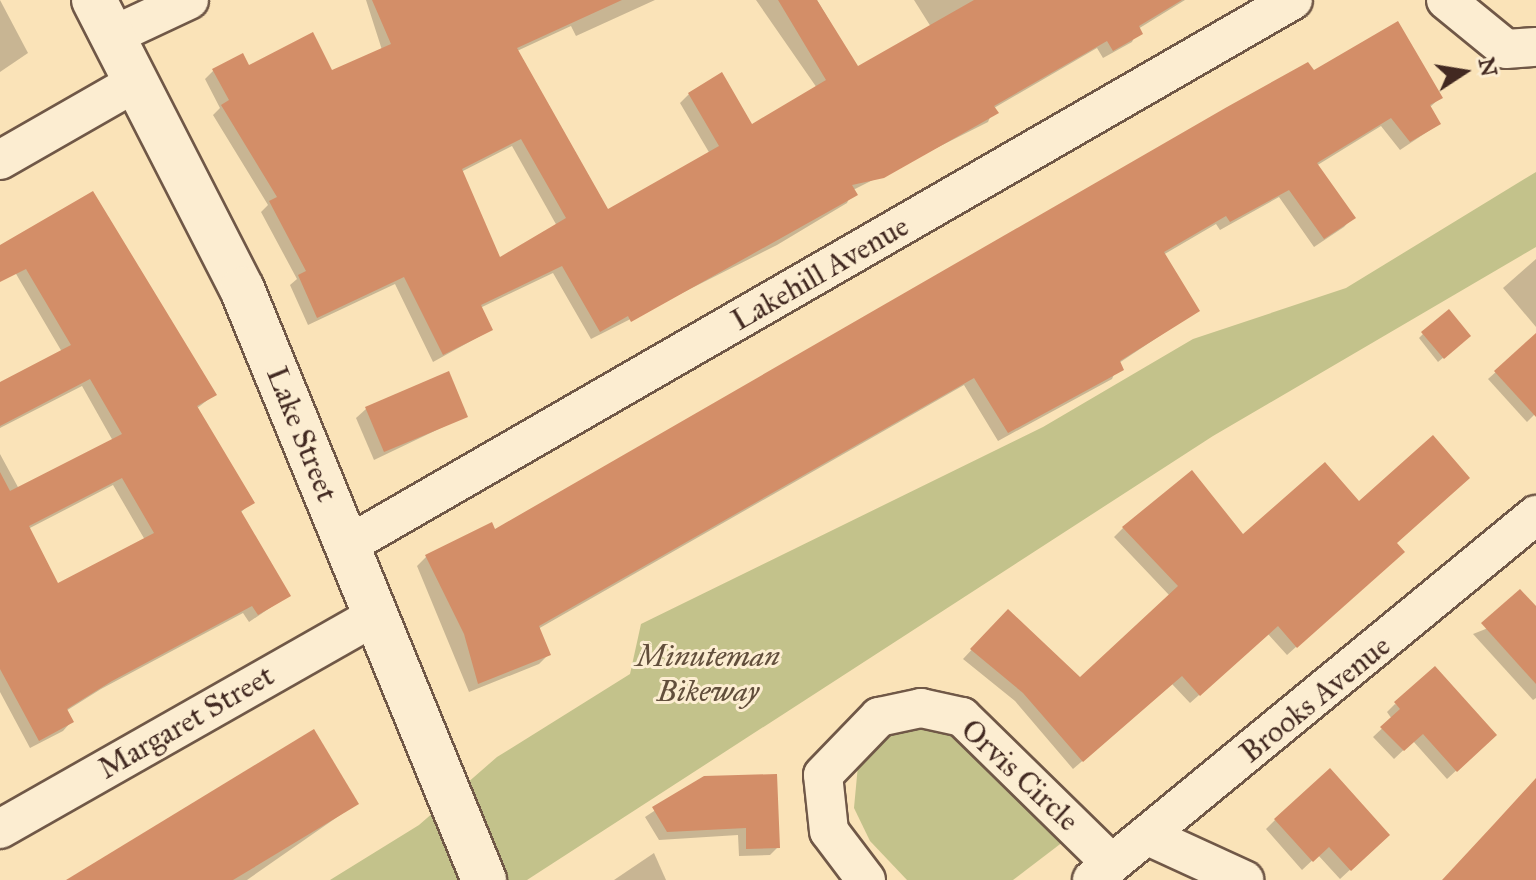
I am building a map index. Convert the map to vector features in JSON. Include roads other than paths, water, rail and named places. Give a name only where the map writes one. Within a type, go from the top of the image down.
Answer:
[{"type":"main road","name":"Lake Street","points":[[103,18],[242,289],[373,617],[484,880]]},
{"type":"street","points":[[103,18],[189,0]]},
{"type":"street","name":"Lakehill Avenue","points":[[346,546],[1293,0]]},
{"type":"street","points":[[1446,0],[1506,49],[1536,47]]},
{"type":"street","points":[[0,160],[136,82]]},
{"type":"street","name":"Brooks Avenue","points":[[1101,871],[1148,836],[1536,515]]},
{"type":"street","name":"Margaret Street","points":[[5,814],[373,617]]},
{"type":"street","name":"Orvis Circle","points":[[866,880],[829,831],[823,775],[879,717],[921,708],[962,717],[1101,871]]},
{"type":"street","points":[[1148,836],[1244,880]]},
{"type":"park label","name":"Minuteman Bikeway","points":[[708,673]]}]
